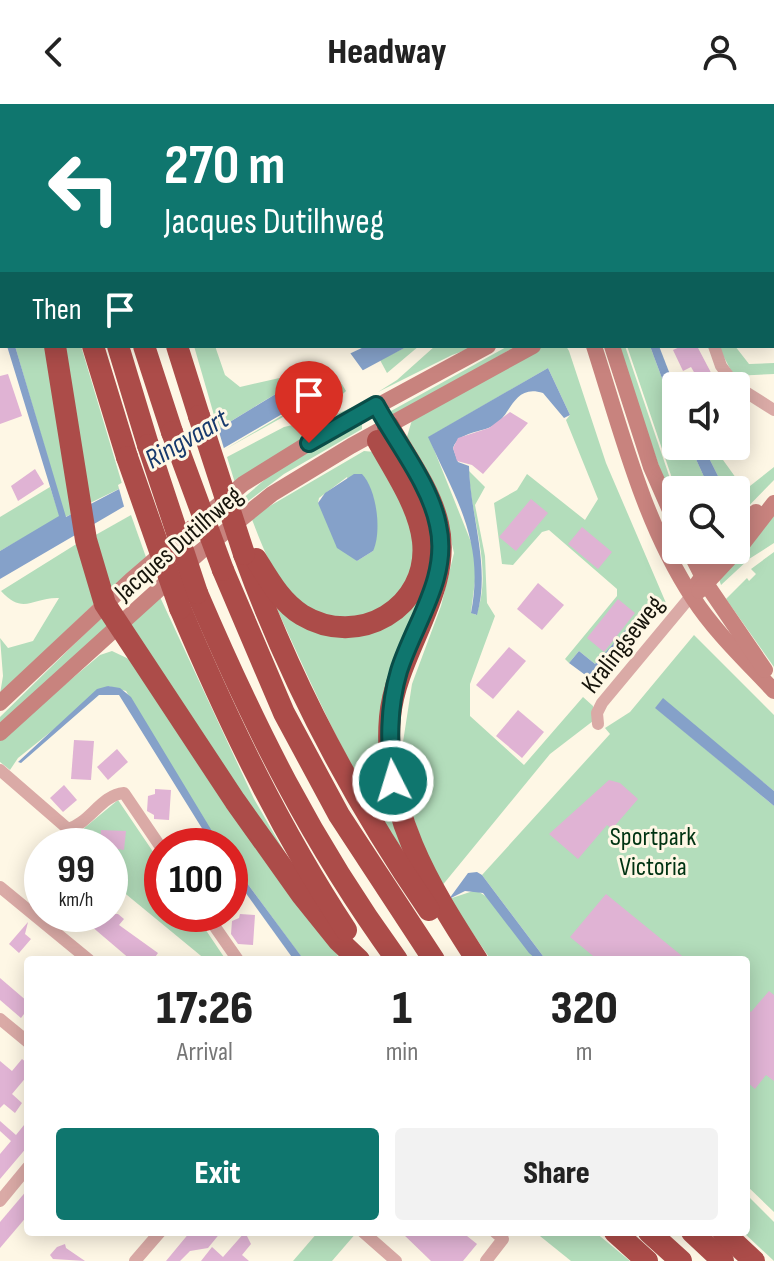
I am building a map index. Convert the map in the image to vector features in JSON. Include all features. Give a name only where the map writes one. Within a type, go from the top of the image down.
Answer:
[{"type":"highway","points":[[55,348],[78,501],[105,604],[184,729],[302,895],[339,941],[358,956]]},
{"type":"highway","points":[[94,348],[127,457],[188,601],[233,732],[283,829],[360,956]]},
{"type":"highway","points":[[119,348],[148,445],[188,601],[296,805],[394,956]]},
{"type":"highway","points":[[145,348],[223,570],[284,713],[339,815],[400,913],[429,953]]},
{"type":"highway","points":[[178,348],[230,515],[246,550],[272,632],[312,718],[465,956]]},
{"type":"highway","points":[[246,550],[285,602],[317,623],[354,628],[383,620],[394,612],[410,595],[420,573],[423,540],[381,429]]},
{"type":"highway","points":[[381,429],[434,510],[441,546],[433,590],[397,678],[390,727],[398,802],[422,887]]},
{"type":"highway","points":[[444,921],[474,956]]},
{"type":"highway","points":[[619,1236],[647,1261]]},
{"type":"highway","points":[[653,1236],[681,1261]]},
{"type":"highway","points":[[696,1236],[723,1261]]},
{"type":"highway","points":[[727,1236],[754,1261]]},
{"type":"main road","name":"Jacques Dutilhweg","points":[[0,703],[105,604],[243,484],[371,408],[484,348]]},
{"type":"main road","name":"Jacques Dutilhweg","points":[[0,733],[256,506],[381,429],[529,348]]},
{"type":"main road","points":[[595,348],[652,517],[691,596],[728,642],[774,691]]},
{"type":"main road","points":[[613,348],[662,492]]},
{"type":"main road","points":[[371,408],[381,429]]},
{"type":"main road","points":[[750,518],[774,493]]},
{"type":"main road","name":"Kralingseweg","points":[[691,596],[774,503]]},
{"type":"main road","points":[[696,564],[774,683]]},
{"type":"main road","name":"Kralingseweg","points":[[704,580],[713,564]]},
{"type":"street","points":[[715,348],[726,372]]},
{"type":"street","points":[[750,395],[774,410]]},
{"type":"street","name":"Kralingseweg","points":[[598,724],[597,713],[602,703],[691,596]]},
{"type":"street","points":[[0,770],[68,829],[77,826],[115,793],[124,793],[148,828]]},
{"type":"street","points":[[0,887],[84,956]]},
{"type":"street","points":[[219,932],[235,956]]},
{"type":"street","points":[[0,1019],[24,1039]]},
{"type":"street","points":[[0,1201],[24,1172]]},
{"type":"street","points":[[135,1261],[157,1236]]},
{"type":"street","points":[[368,1236],[396,1261]]},
{"type":"street","points":[[486,1261],[503,1239],[500,1236]]},
{"type":"green space","points":[[16,348],[49,348],[72,514],[65,517]]},
{"type":"green space","points":[[62,348],[82,348],[123,487],[90,503]]},
{"type":"green space","points":[[195,348],[216,348],[225,375],[240,387],[315,370],[218,429]]},
{"type":"green space","points":[[404,348],[417,348],[387,373],[380,360]]},
{"type":"green space","points":[[433,348],[471,348],[378,392],[397,380]]},
{"type":"green space","points":[[504,348],[513,348],[412,407],[389,416],[391,411]]},
{"type":"green space","points":[[540,348],[567,348],[606,463],[666,603],[651,620],[646,608],[595,664],[579,651],[569,663],[565,659],[617,596],[617,589],[549,530],[542,532],[513,565],[502,564],[494,503],[517,490],[527,474],[585,520],[598,499],[566,420],[570,415],[548,368],[429,437],[473,547],[477,566],[471,612],[476,615],[483,580],[469,471],[485,487],[475,505],[485,556],[487,603],[495,616],[470,684],[470,716],[524,765],[583,697],[593,706],[593,721],[550,754],[441,887],[433,874],[408,802],[403,742],[412,684],[441,606],[454,553],[444,509],[406,440],[412,420],[518,357]]},
{"type":"green space","points":[[618,348],[626,348],[669,476],[662,476]]},
{"type":"green space","points":[[628,348],[651,348],[662,378],[662,449]]},
{"type":"green space","points":[[719,348],[737,348],[749,364],[774,363],[774,374],[732,372]]},
{"type":"green space","points":[[340,381],[346,391],[330,406],[283,417],[224,450]]},
{"type":"green space","points":[[353,407],[351,413],[235,483],[227,457],[284,427],[332,416]]},
{"type":"green space","points":[[362,424],[362,429],[284,474],[243,505],[241,500],[276,470]]},
{"type":"green space","points":[[364,451],[375,452],[410,522],[415,547],[413,567],[397,597],[373,616],[355,619],[323,614],[298,602],[282,584],[251,517]],"holes":[[[347,477],[373,551],[357,561],[318,503],[319,498]]]},
{"type":"green space","points":[[666,460],[696,460],[704,476],[671,476]]},
{"type":"green space","points":[[710,460],[723,460],[735,476],[718,476]]},
{"type":"green space","points":[[774,467],[774,480],[750,505],[750,486]]},
{"type":"green space","points":[[50,487],[60,517],[0,551],[0,517]]},
{"type":"green space","points":[[774,509],[774,543],[750,558],[750,540]]},
{"type":"green space","points":[[131,515],[147,560],[109,591],[92,537]]},
{"type":"green space","points":[[78,543],[96,602],[0,694],[3,676],[0,638],[8,648],[33,641],[59,598],[22,604],[1,591]]},
{"type":"green space","points":[[774,552],[774,667],[726,599],[747,578],[749,581],[756,574],[751,569]]},
{"type":"green space","points":[[731,564],[744,564],[721,585],[719,579]]},
{"type":"green space","points":[[432,566],[388,705],[418,871],[355,772],[271,596],[358,635]]},
{"type":"green space","points":[[160,597],[254,799],[302,882],[216,767],[130,623]]},
{"type":"green space","points":[[102,617],[110,628],[0,728],[0,717]]},
{"type":"green space","name":"Sportpark Victoria","points":[[694,635],[774,715],[774,791],[724,750],[655,707],[774,806],[774,1212],[750,1189],[750,956],[543,956],[482,875],[610,734],[605,728],[630,712]]},
{"type":"green space","points":[[112,651],[131,660],[244,828],[209,828],[126,691],[108,686],[18,758],[10,770],[0,762],[0,739],[100,655]]},
{"type":"green space","points":[[118,800],[144,838],[144,909],[128,896],[128,828],[84,828]]},
{"type":"green space","points":[[248,834],[338,956],[301,956],[248,884]]},
{"type":"green space","points":[[476,890],[487,897],[534,956],[488,956],[449,899]]},
{"type":"green space","points":[[172,932],[207,932],[223,956],[201,956]]},
{"type":"green space","points":[[750,1198],[774,1222],[774,1261],[747,1236],[750,1236]]},
{"type":"green space","points":[[315,1236],[354,1236],[332,1261],[293,1261]]},
{"type":"green space","points":[[540,1236],[600,1236],[630,1261],[571,1261]]},
{"type":"water","points":[[8,348],[16,348],[66,517],[123,487],[315,370],[362,348],[404,348],[289,410],[0,579],[0,551],[59,516]]},
{"type":"water","points":[[651,348],[660,348],[669,372],[662,372],[662,378]]},
{"type":"water","points":[[548,368],[570,415],[564,418],[543,393],[526,392],[496,424],[466,435],[453,448],[458,462],[469,466],[482,578],[477,615],[471,613],[474,564],[471,542],[458,501],[428,437]]},
{"type":"water","points":[[696,460],[710,460],[718,476],[704,476]]},
{"type":"water","points":[[354,474],[362,474],[367,481],[374,500],[377,523],[373,551],[357,561],[337,548],[318,503],[325,493]]},
{"type":"water","points":[[646,607],[651,620],[605,672],[588,677],[569,663],[579,651],[595,664]]},
{"type":"water","points":[[108,686],[120,688],[131,697],[210,828],[202,828],[119,695],[99,695],[21,763],[18,762],[97,689]]},
{"type":"water","points":[[663,698],[774,791],[774,806],[655,708]]},
{"type":"water","points":[[468,873],[482,875],[543,956],[529,953],[483,893],[465,891],[449,899]]},
{"type":"water","points":[[248,884],[301,956],[291,956],[248,896]]},
{"type":"pier","points":[[348,350],[364,372],[342,384],[327,371],[306,372]]},
{"type":"pier","points":[[217,425],[225,452],[125,510],[118,485]]},
{"type":"building","points":[[678,348],[698,348],[711,372],[694,372],[691,367],[683,371],[673,350]]},
{"type":"building","points":[[8,374],[22,416],[0,424],[0,376]]},
{"type":"building","points":[[510,412],[528,423],[483,474],[472,465],[457,461],[453,448],[458,438],[489,428]]},
{"type":"building","points":[[35,469],[44,484],[18,501],[11,486]]},
{"type":"building","points":[[531,499],[548,513],[516,551],[499,537]]},
{"type":"building","points":[[582,527],[612,552],[598,569],[568,544]]},
{"type":"building","points":[[538,583],[564,605],[542,630],[517,609]]},
{"type":"building","points":[[618,599],[635,613],[604,652],[587,638]]},
{"type":"building","points":[[509,647],[526,661],[493,699],[476,685]]},
{"type":"building","points":[[518,710],[544,732],[522,758],[496,736]]},
{"type":"building","points":[[74,740],[94,741],[91,780],[71,779]]},
{"type":"building","points":[[117,749],[128,762],[108,780],[97,767]]},
{"type":"building","points":[[609,780],[620,783],[638,799],[612,829],[607,825],[578,859],[549,834]]},
{"type":"building","points":[[64,785],[77,800],[63,812],[50,798]]},
{"type":"building","points":[[155,789],[171,790],[169,820],[154,819],[154,815],[147,811],[148,796],[155,794]]},
{"type":"building","points":[[606,894],[682,956],[593,956],[570,937]]},
{"type":"building","points":[[248,915],[255,915],[253,945],[238,944],[231,934],[248,932]]},
{"type":"building","points":[[24,927],[25,934],[31,939],[19,953],[9,944]]},
{"type":"building","points":[[128,931],[158,953],[156,956],[126,956],[98,932]]},
{"type":"building","points":[[0,978],[24,999],[24,1014],[21,1018],[0,1000]]},
{"type":"building","points":[[769,991],[774,995],[774,1081],[766,1075],[755,1089],[750,1085],[751,1012]]},
{"type":"building","points":[[22,1059],[24,1061],[24,1080],[12,1094],[22,1103],[15,1113],[4,1104],[0,1108],[0,1061],[12,1071]]},
{"type":"building","points":[[0,1121],[16,1135],[24,1125],[24,1151],[0,1179],[0,1154],[11,1141],[0,1131]]},
{"type":"building","points":[[24,1194],[24,1220],[0,1248],[0,1222]]},
{"type":"building","points":[[187,1236],[218,1236],[208,1248],[190,1251],[180,1261],[166,1261]]},
{"type":"building","points":[[241,1236],[247,1236],[251,1244],[242,1255],[249,1261],[201,1261],[212,1247],[223,1257]]},
{"type":"building","points":[[405,1236],[467,1236],[477,1244],[463,1261],[431,1261]]},
{"type":"building","points":[[65,1244],[66,1248],[85,1261],[53,1259],[50,1255]]},
{"type":"route","points":[[309,443],[376,405],[434,510],[438,524],[441,546],[439,570],[395,687],[390,727],[393,781]]},
{"type":"water label","name":"Ringvaart","points":[[186,438]]}]
